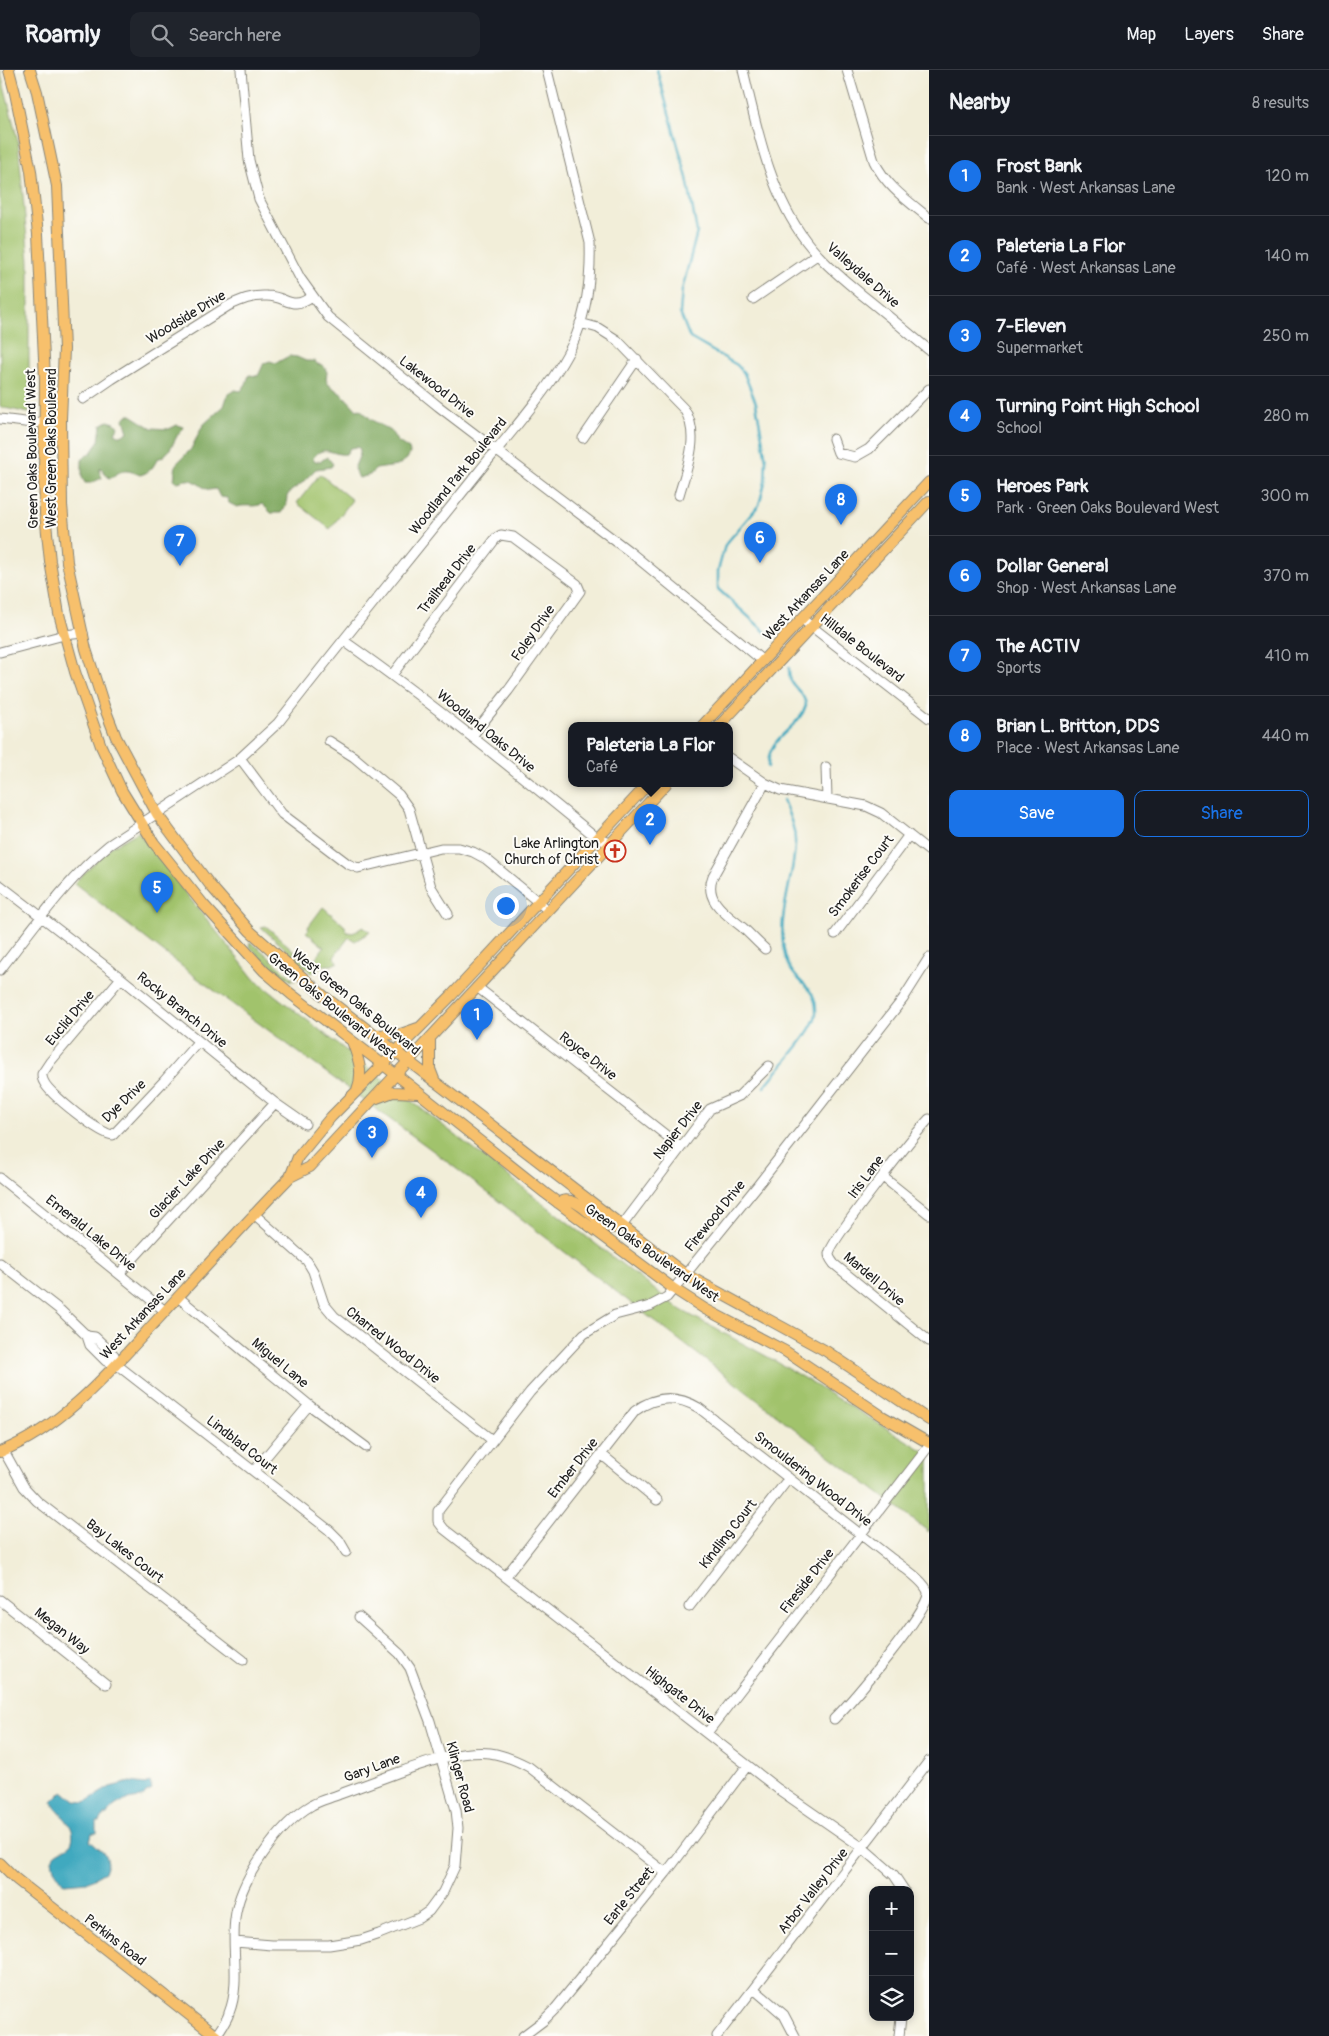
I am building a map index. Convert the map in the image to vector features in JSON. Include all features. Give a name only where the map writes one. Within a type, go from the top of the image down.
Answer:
[{"type":"main road","name":"Green Oaks Boulevard West","points":[[8,70],[15,92],[31,172],[38,234],[45,379],[44,475],[49,551],[64,635],[74,672],[101,746],[122,791],[154,844],[179,877],[264,971],[558,1203],[674,1289],[706,1309],[785,1351],[882,1416],[929,1444]]},
{"type":"main road","name":"West Green Oaks Boulevard","points":[[30,70],[37,92],[57,186],[64,349],[61,419],[62,505],[68,562],[82,633],[104,706],[116,737],[158,814],[210,886],[250,931],[317,991],[374,1036],[621,1227],[685,1274],[826,1351],[929,1420]]},
{"type":"main road","name":"West Arkansas Lane","points":[[706,722],[929,482]]},
{"type":"main road","name":"West Arkansas Lane","points":[[723,722],[929,501]]},
{"type":"main road","name":"West Arkansas Lane","points":[[290,1177],[298,1157],[331,1118],[396,1053],[645,787]]},
{"type":"main road","name":"West Arkansas Lane","points":[[2,1451],[45,1429],[116,1364],[290,1177],[310,1167],[663,787]]},
{"type":"main road","points":[[236,942],[250,931]]},
{"type":"main road","points":[[503,940],[512,949]]},
{"type":"main road","points":[[374,1036],[402,1034],[419,1028]]},
{"type":"main road","points":[[430,1039],[430,1064],[435,1083]]},
{"type":"main road","points":[[351,1040],[360,1062],[356,1092]]},
{"type":"main road","points":[[369,1102],[384,1094],[393,1092],[420,1094]]},
{"type":"main road","points":[[558,1203],[566,1200],[573,1202],[606,1225],[612,1228],[621,1227]]},
{"type":"main road","name":"Perkins Road","points":[[0,1863],[23,1885],[216,2036]]},
{"type":"street","name":"Lakewood Drive","points":[[241,70],[249,160],[264,212],[312,296],[328,317],[496,450],[630,552],[763,661]]},
{"type":"street","name":"Woodland Park Boulevard","points":[[0,970],[41,917],[89,861],[108,845],[158,814],[240,758],[278,723],[554,375],[580,323],[588,292],[591,268],[590,243],[547,70]]},
{"type":"street","name":"Valleydale Drive","points":[[743,70],[760,141],[776,185],[801,233],[826,264],[929,350]]},
{"type":"street","points":[[847,70],[874,161],[879,171],[894,189],[929,218]]},
{"type":"street","points":[[753,299],[817,255]]},
{"type":"street","name":"Woodside Drive","points":[[83,399],[228,306],[247,297],[269,296],[303,303],[312,296]]},
{"type":"street","points":[[580,323],[606,332],[617,340],[689,416],[693,437],[679,496]]},
{"type":"street","points":[[583,438],[637,359]]},
{"type":"street","points":[[833,439],[838,453],[855,457],[869,449],[929,388]]},
{"type":"street","points":[[0,419],[44,423],[61,419]]},
{"type":"street","name":"Trailhead Drive","points":[[392,675],[496,538],[501,535],[513,537],[536,554]]},
{"type":"street","name":"Foley Drive","points":[[472,736],[508,692],[580,592],[577,584],[536,554]]},
{"type":"street","name":"Hilldale Boulevard","points":[[802,619],[929,718]]},
{"type":"street","points":[[0,652],[64,635],[82,633]]},
{"type":"street","name":"Woodland Oaks Drive","points":[[344,640],[472,736],[597,838],[610,843]]},
{"type":"street","points":[[329,741],[354,757],[400,795],[409,809],[431,887],[448,914]]},
{"type":"street","points":[[240,758],[282,814],[348,864],[358,868],[442,848],[458,848],[473,852],[486,859],[548,910]]},
{"type":"street","points":[[733,761],[765,783],[780,790],[866,806],[881,813],[929,851]]},
{"type":"street","points":[[826,767],[827,799]]},
{"type":"street","points":[[765,783],[710,882],[710,893],[715,904],[765,949]]},
{"type":"street","name":"Smokerise Court","points":[[835,934],[909,835]]},
{"type":"street","name":"Rocky Branch Drive","points":[[0,885],[121,978],[275,1103],[305,1124]]},
{"type":"street","name":"Firewood Drive","points":[[438,1522],[438,1512],[472,1470],[492,1440],[530,1392],[584,1334],[614,1315],[650,1306],[667,1297],[674,1289],[903,999],[929,958]]},
{"type":"street","name":"Euclid Drive","points":[[42,1077],[50,1062],[121,978]]},
{"type":"street","name":"Royce Drive","points":[[478,987],[681,1147]]},
{"type":"street","name":"Dye Drive","points":[[42,1077],[47,1086],[69,1108],[103,1133],[112,1135],[164,1081],[198,1042]]},
{"type":"street","name":"Napier Drive","points":[[621,1227],[710,1109],[739,1096],[769,1066]]},
{"type":"street","name":"Glacier Lake Drive","points":[[120,1273],[275,1103]]},
{"type":"street","name":"Iris Lane","points":[[829,1254],[837,1239],[929,1119]]},
{"type":"street","points":[[883,1177],[929,1214]]},
{"type":"street","name":"Emerald Lake Drive","points":[[0,1178],[165,1311]]},
{"type":"street","name":"Charred Wood Drive","points":[[254,1214],[307,1261],[313,1271],[324,1304],[334,1316],[492,1440]]},
{"type":"street","name":"Mardell Drive","points":[[829,1254],[834,1264],[929,1341]]},
{"type":"street","name":"Lindblad Court","points":[[0,1263],[60,1310],[87,1336],[95,1337],[114,1355],[116,1364],[329,1530],[340,1540],[346,1552]]},
{"type":"street","name":"Miguel Lane","points":[[178,1297],[309,1405],[366,1447]]},
{"type":"street","name":"Ember Drive","points":[[506,1576],[635,1411],[645,1403],[659,1398],[674,1398]]},
{"type":"street","name":"Smouldering Wood Drive","points":[[674,1398],[687,1401],[699,1408],[916,1578],[926,1587],[928,1592]]},
{"type":"street","points":[[254,1471],[309,1405]]},
{"type":"street","name":"Fireside Drive","points":[[707,1733],[929,1444]]},
{"type":"street","name":"Bay Lakes Court","points":[[2,1451],[24,1487],[38,1501],[243,1660]]},
{"type":"street","points":[[601,1454],[657,1500]]},
{"type":"street","name":"Kindling Court","points":[[689,1608],[789,1478]]},
{"type":"street","name":"Highgate Drive","points":[[438,1522],[444,1529],[748,1766],[863,1848],[894,1875],[901,1886]]},
{"type":"street","points":[[834,1719],[859,1692],[917,1619],[926,1606],[928,1592]]},
{"type":"street","name":"Megan Way","points":[[0,1600],[106,1684]]},
{"type":"street","name":"Klinger Road","points":[[235,1942],[272,1945],[329,1945],[361,1940],[419,1918],[429,1911],[443,1892],[455,1866],[458,1847],[456,1810],[430,1721],[405,1660],[359,1617]]},
{"type":"street","name":"Gary Lane","points":[[216,2036],[229,2014],[231,2005],[236,1962],[234,1918],[241,1895],[257,1862],[275,1837],[298,1815],[313,1804],[414,1767],[462,1754],[489,1753],[512,1758],[529,1767],[666,1873]]},
{"type":"street","name":"Arbor Valley Drive","points":[[717,2036],[929,1761]]},
{"type":"street","name":"Earle Street","points":[[523,2036],[555,2009],[666,1873],[748,1766]]},
{"type":"street","points":[[754,1989],[784,2015],[796,2036]]},
{"type":"street","points":[[899,2036],[901,2021]]},
{"type":"green space","points":[[0,70],[18,141],[29,261],[29,413],[0,407]]},
{"type":"green space","points":[[289,356],[306,361],[315,361],[317,364],[323,365],[327,372],[326,379],[328,384],[344,396],[357,410],[360,409],[372,420],[391,431],[397,441],[409,449],[410,453],[407,459],[397,466],[376,469],[370,475],[359,478],[354,469],[360,449],[357,447],[350,448],[346,454],[321,451],[313,458],[314,461],[321,461],[327,457],[333,464],[331,467],[316,469],[291,491],[287,496],[286,506],[281,513],[271,513],[262,504],[237,507],[229,503],[227,498],[220,497],[216,489],[209,490],[192,480],[178,482],[174,480],[176,464],[191,449],[203,425],[224,406],[228,394],[235,390],[241,391],[249,375],[258,376],[264,363],[270,361],[276,363]]},
{"type":"green space","points":[[127,415],[131,415],[152,428],[169,429],[177,425],[183,427],[169,451],[157,459],[153,467],[146,473],[140,475],[123,471],[109,478],[101,468],[99,470],[102,478],[91,483],[85,483],[82,477],[82,460],[87,454],[90,454],[99,441],[101,425],[108,421],[115,423],[118,427],[115,433],[121,436],[128,432],[124,419]]},
{"type":"green space","points":[[320,474],[352,500],[330,529],[297,503]]},
{"type":"green space","points":[[138,832],[254,979],[681,1310],[777,1362],[929,1454],[929,1532],[432,1150],[197,978],[74,883],[111,847]]},
{"type":"green space","points":[[323,907],[345,926],[347,932],[353,933],[363,927],[370,932],[355,941],[349,937],[334,957],[338,962],[332,965],[323,965],[312,973],[261,927],[266,926],[310,965],[324,947],[306,932]]},
{"type":"green space","points":[[250,942],[295,981],[290,980],[262,959],[249,946]]},
{"type":"water","points":[[130,1782],[145,1784],[150,1782],[152,1790],[142,1798],[126,1800],[117,1804],[106,1815],[104,1814],[100,1822],[97,1822],[97,1833],[92,1833],[90,1841],[106,1855],[108,1863],[105,1872],[87,1882],[64,1884],[54,1869],[52,1860],[56,1854],[68,1847],[73,1835],[69,1824],[52,1802],[63,1791],[75,1801],[85,1802],[110,1787]]},
{"type":"waterway","points":[[657,70],[687,178],[697,232],[682,290],[680,313],[690,338],[737,365],[744,373],[756,403],[766,460],[765,482],[759,505],[725,545],[718,571],[718,589],[772,638]]},
{"type":"waterway","points":[[768,767],[769,756],[773,747],[797,721],[806,705],[802,695],[791,681],[789,668]]},
{"type":"waterway","points":[[764,1087],[802,1040],[816,1013],[814,997],[790,968],[784,950],[782,937],[784,910],[794,857],[795,838],[783,800]]},
{"type":"place","name":"Brian L. Britton, DDS","points":[[841,525]]},
{"type":"place","name":"Dollar General","points":[[760,563]]},
{"type":"place","name":"The ACTIV","points":[[180,566]]},
{"type":"place","name":"Paleteria La Flor","points":[[650,845]]},
{"type":"place","name":"Lake Arlington Church of Christ","points":[[615,851]]},
{"type":"place","name":"Heroes Park","points":[[157,913]]},
{"type":"place","name":"Frost Bank","points":[[477,1040]]},
{"type":"place","name":"7-Eleven","points":[[372,1158]]},
{"type":"place","name":"Turning Point High School","points":[[421,1218]]}]
